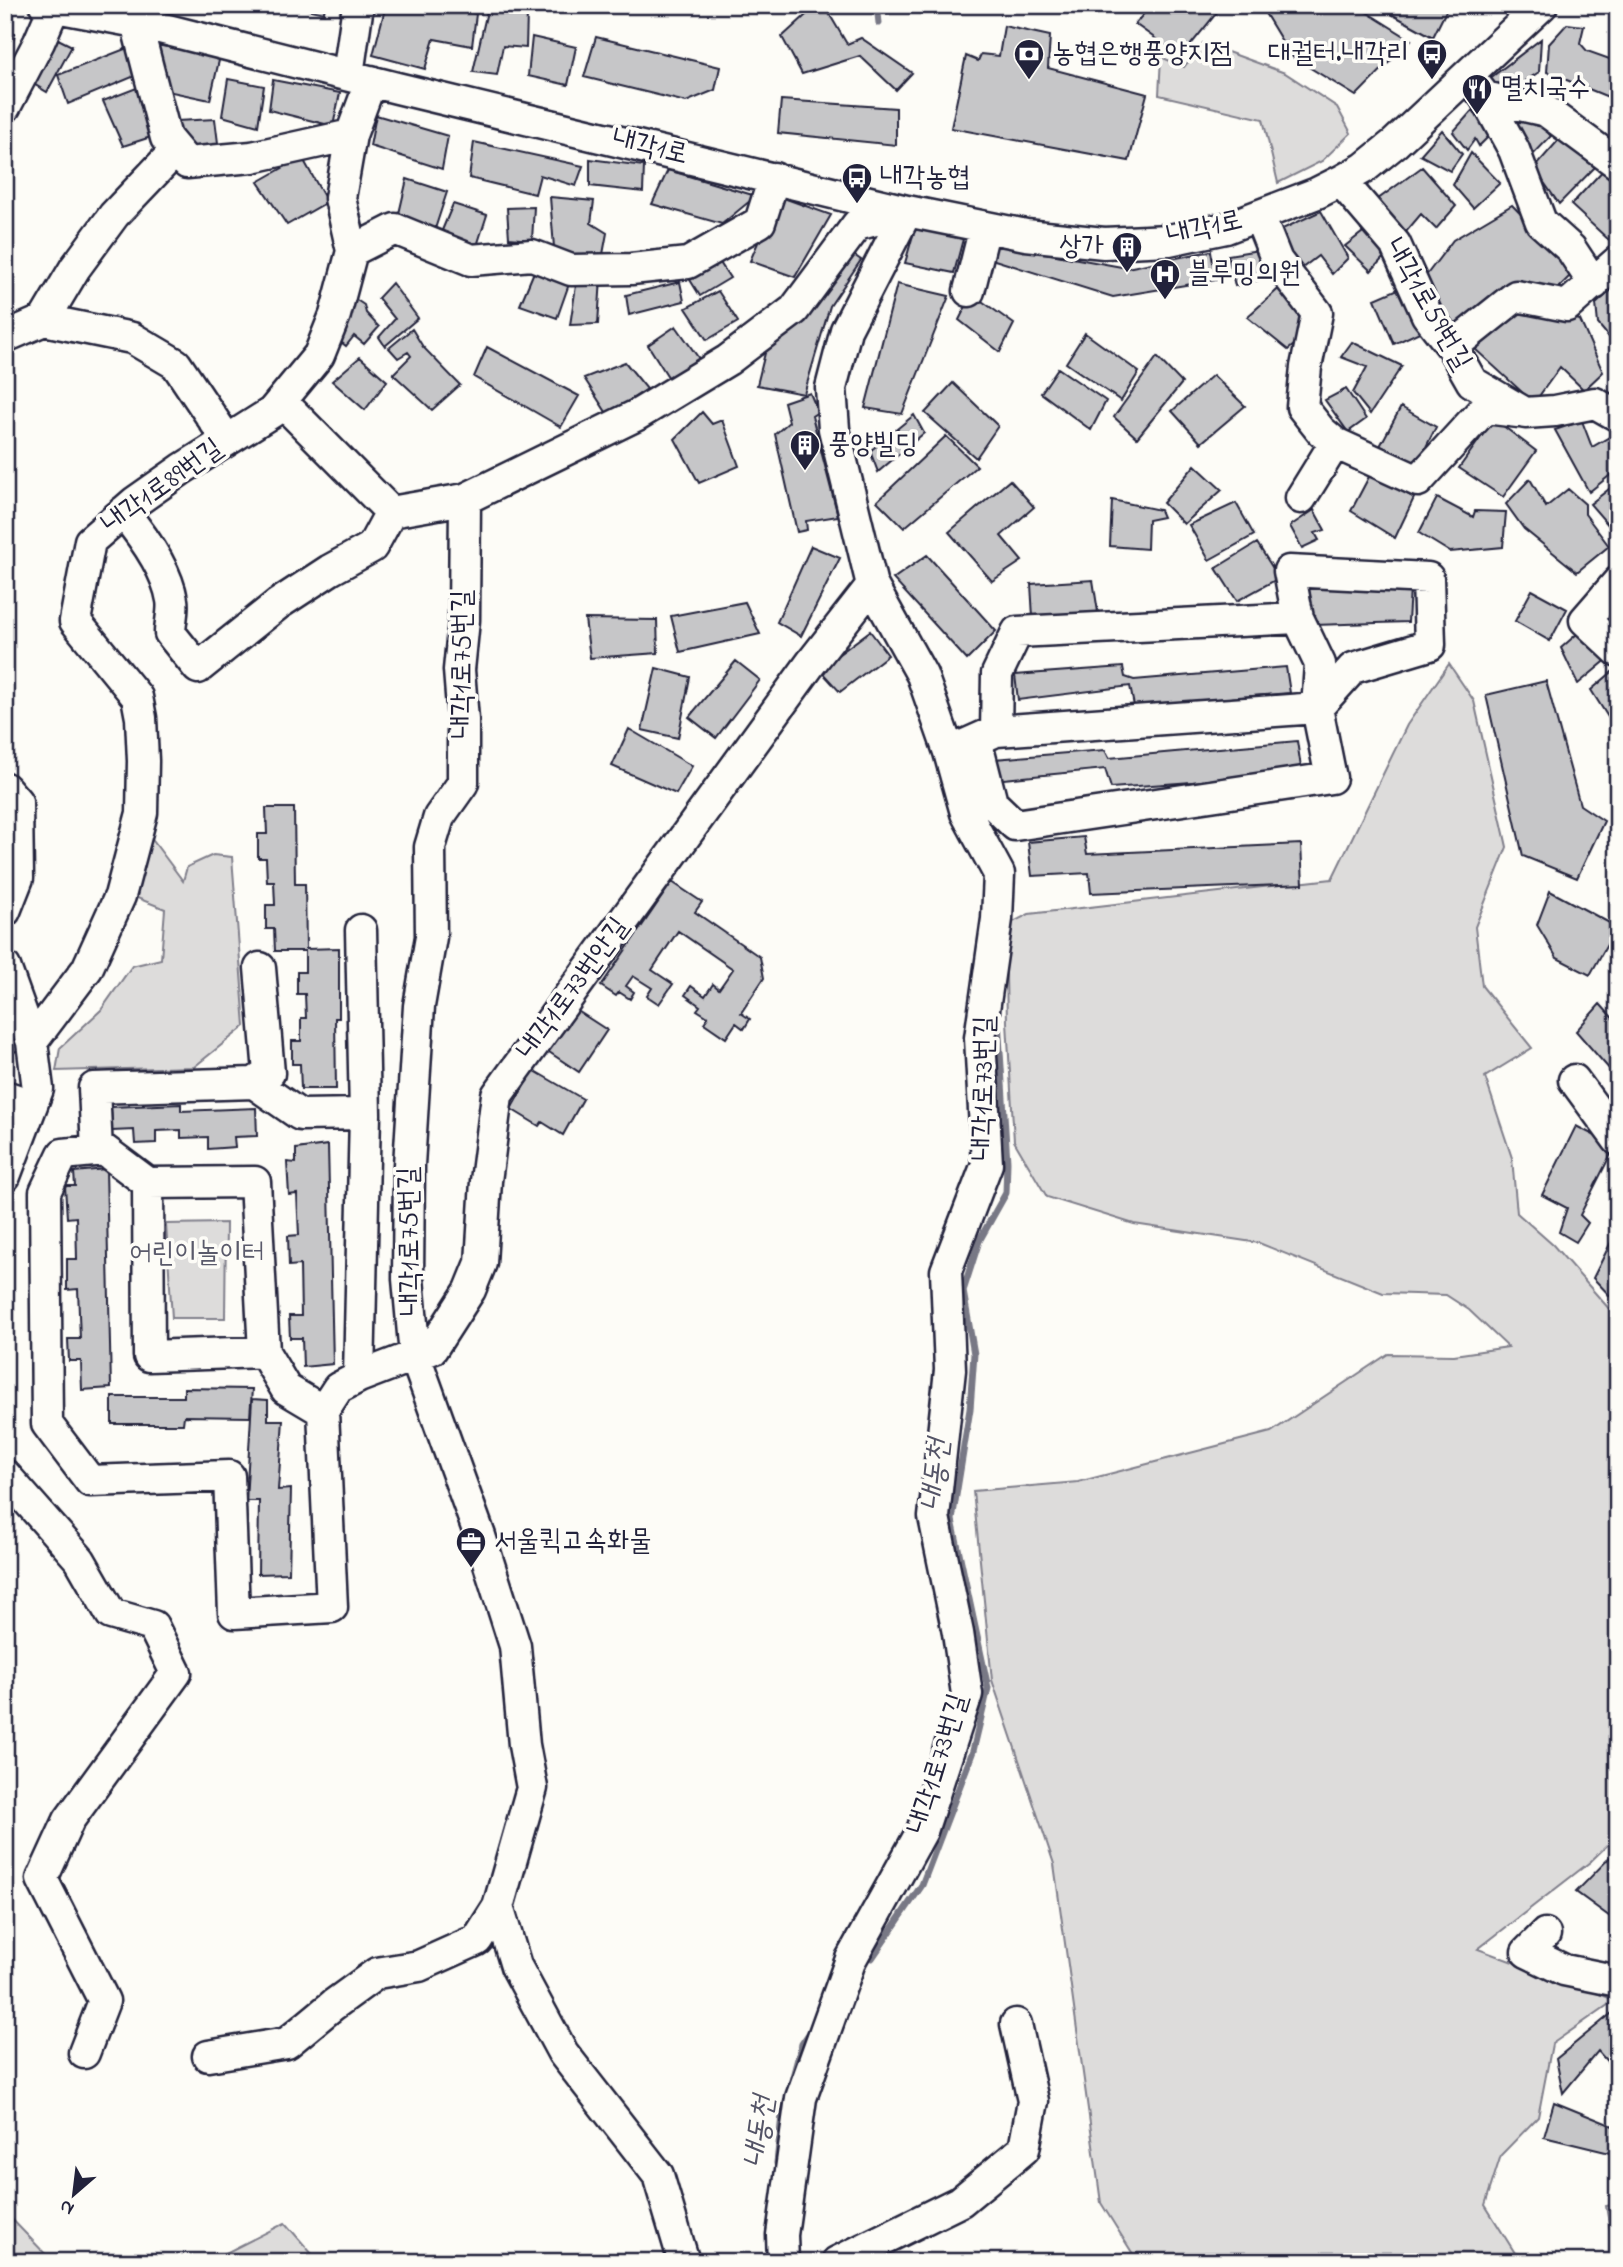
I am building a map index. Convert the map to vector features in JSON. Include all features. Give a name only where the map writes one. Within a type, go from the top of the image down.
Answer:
[{"type":"street","name":"내각1로89번길","points":[[33,1042],[87,970],[120,896],[142,813],[143,761],[137,697],[75,621],[90,541],[123,512],[182,469],[272,412],[319,355],[335,315],[352,251],[340,198],[359,78],[358,5]]},
{"type":"street","name":"내각1로","points":[[52,6],[136,22],[907,211],[1026,235],[1104,243],[1169,240],[1226,228],[1341,181],[1364,168],[1476,86],[1542,5]]},
{"type":"street","points":[[5,107],[39,42],[52,6]]},
{"type":"street","points":[[136,22],[166,138],[187,163],[251,157],[351,135]]},
{"type":"street","points":[[1476,86],[1546,111],[1618,164]]},
{"type":"street","points":[[1476,86],[1514,150],[1541,222],[1571,249],[1594,284]]},
{"type":"street","points":[[44,320],[75,268],[114,215],[176,149]]},
{"type":"street","points":[[352,251],[395,229],[471,260],[532,255],[571,270],[631,269],[688,263],[760,222],[774,178]]},
{"type":"street","name":"내각1로59번길","points":[[1341,181],[1395,244],[1427,315],[1452,347],[1472,382],[1525,413]]},
{"type":"street","points":[[391,512],[465,499],[637,415],[727,360],[794,310],[857,225],[907,211]]},
{"type":"street","name":"내각1로73번길","points":[[783,2262],[782,2235],[801,2098],[851,1959],[922,1831],[967,1695],[958,1633],[934,1517],[950,1370],[946,1271],[987,1164],[980,1038],[997,919],[999,874],[966,813],[949,752],[922,675],[872,585],[834,429],[831,388],[846,330],[907,211]]},
{"type":"street","name":"내각1로","points":[[1259,216],[1277,261],[1317,313],[1306,367],[1302,407],[1321,431],[1335,443]]},
{"type":"street","points":[[969,291],[985,227]]},
{"type":"street","points":[[1452,347],[1516,296],[1567,306],[1618,261]]},
{"type":"street","points":[[5,337],[44,320],[132,338],[176,364],[227,440]]},
{"type":"street","points":[[281,401],[391,512]]},
{"type":"street","points":[[1301,498],[1335,443],[1418,481],[1485,408],[1525,413],[1555,411],[1595,403],[1618,416]]},
{"type":"street","name":"내각1로75번길","points":[[208,2056],[287,2043],[377,1973],[419,1966],[477,1940],[498,1907],[532,1788],[524,1745],[515,1646],[480,1536],[415,1356],[408,1279],[410,1152],[419,1006],[431,937],[429,847],[439,817],[463,783],[463,720],[459,670],[464,620],[465,499]]},
{"type":"street","points":[[123,512],[149,545],[162,571],[172,600],[170,633],[198,668],[278,604],[330,570],[372,547],[391,512]]},
{"type":"street","points":[[949,752],[986,736],[1317,708],[1353,668],[1430,645],[1428,578],[1289,571],[1298,618],[1320,664],[1317,708],[1331,778],[1015,825],[992,803],[986,736],[998,674],[1017,632],[1298,618]]},
{"type":"street","points":[[1618,582],[1585,620],[1618,651]]},
{"type":"street","name":"내각1로73번안길","points":[[340,1392],[432,1349],[470,1290],[481,1263],[486,1181],[497,1095],[811,663],[872,585]]},
{"type":"street","points":[[5,788],[17,802],[18,878],[5,911]]},
{"type":"street","points":[[340,1392],[286,1389],[264,1352],[255,1182],[148,1184],[104,1150],[63,1154],[45,1192],[47,1424],[90,1481],[229,1476],[234,1613],[332,1607],[340,1392],[365,1114],[361,930]]},
{"type":"street","points":[[5,967],[33,1042],[38,1089],[19,1100],[5,1175]]},
{"type":"street","points":[[97,1151],[94,1088],[254,1083],[269,1073],[260,968]]},
{"type":"street","points":[[1574,1080],[1618,1140]]},
{"type":"street","points":[[254,1083],[300,1115],[365,1114]]},
{"type":"street","points":[[148,1184],[149,1356],[264,1352]]},
{"type":"street","points":[[5,1475],[80,1560],[111,1614],[153,1626],[176,1673],[69,1821],[42,1879],[104,2001],[84,2053]]},
{"type":"street","points":[[498,1907],[516,1966],[563,2053],[658,2175],[684,2262]]},
{"type":"street","points":[[1545,1934],[1527,1952],[1564,1970],[1618,1981]]},
{"type":"street","points":[[837,2262],[961,2201],[1024,2150],[1033,2101],[1016,2024]]},
{"type":"green space","points":[[1203,43],[1285,73],[1337,107],[1351,133],[1322,161],[1278,183],[1263,119],[1159,95],[1161,57],[1184,67]]},
{"type":"green space","points":[[1449,664],[1474,701],[1507,847],[1475,927],[1482,986],[1532,1048],[1485,1077],[1512,1158],[1517,1213],[1553,1245],[1618,1319],[1618,1835],[1590,1862],[1478,1949],[1615,2000],[1552,2044],[1538,2117],[1501,2155],[1485,2205],[1515,2253],[1538,2262],[1138,2262],[1101,2203],[1054,1864],[992,1680],[973,1491],[1078,1482],[1271,1432],[1388,1354],[1454,1355],[1508,1347],[1469,1310],[1446,1295],[1383,1293],[1259,1243],[1134,1224],[1047,1197],[1014,1141],[1005,926],[1029,914],[1332,879],[1407,725]]},
{"type":"green space","points":[[145,830],[183,881],[187,867],[213,855],[232,857],[245,1026],[194,1067],[56,1071],[60,1048],[101,1010],[132,966],[161,959],[165,909],[127,894]]},
{"type":"green space","name":"어린이놀이터","points":[[226,1223],[225,1318],[172,1318],[166,1224]]},
{"type":"green space","points":[[1618,2204],[1618,2260],[1615,2258],[1606,2206]]},
{"type":"green space","points":[[5,2212],[53,2262],[5,2262]]},
{"type":"green space","points":[[285,2223],[319,2262],[208,2262]]},
{"type":"building","points":[[289,5],[325,5],[324,13]]},
{"type":"building","points":[[386,5],[440,5],[476,14],[472,46],[434,39],[425,69],[373,55]]},
{"type":"building","points":[[817,5],[824,5],[847,44],[861,38],[912,73],[896,90],[860,56],[802,74],[782,37]]},
{"type":"building","points":[[1151,5],[1223,5],[1181,57],[1135,24]]},
{"type":"building","points":[[1260,5],[1355,5],[1411,40],[1356,96],[1291,56]]},
{"type":"building","points":[[1375,5],[1449,5],[1433,37]]},
{"type":"building","points":[[487,11],[527,13],[526,48],[503,46],[497,75],[473,72]]},
{"type":"building","points":[[1567,24],[1584,26],[1580,43],[1587,51],[1618,62],[1618,101],[1547,72],[1549,44]]},
{"type":"building","name":"농협은행풍양지점","points":[[1004,26],[1050,36],[1048,68],[1147,94],[1129,161],[951,128],[966,56],[978,61],[981,54],[999,56]]},
{"type":"building","points":[[5,32],[15,34],[6,64],[5,63]]},
{"type":"building","points":[[50,35],[72,46],[47,92],[27,80]]},
{"type":"building","points":[[532,37],[576,47],[568,85],[528,76]]},
{"type":"building","points":[[596,37],[720,67],[715,90],[686,102],[584,77]]},
{"type":"building","points":[[1541,39],[1539,72],[1519,85],[1495,84],[1489,79]]},
{"type":"building","points":[[150,44],[220,56],[210,100],[167,91]]},
{"type":"building","points":[[130,47],[142,73],[68,104],[58,75]]},
{"type":"building","points":[[228,79],[264,86],[258,126],[222,116]]},
{"type":"building","points":[[273,80],[340,93],[333,126],[269,110]]},
{"type":"building","points":[[139,87],[157,135],[123,146],[103,101]]},
{"type":"building","points":[[781,100],[896,108],[896,145],[778,133]]},
{"type":"building","name":"멸치국수","points":[[1479,103],[1496,129],[1479,146],[1475,139],[1467,150],[1453,132]]},
{"type":"building","points":[[376,115],[448,136],[442,169],[370,146]]},
{"type":"building","points":[[1503,118],[1551,119],[1544,128],[1551,136],[1530,158]]},
{"type":"building","points":[[215,119],[219,151],[182,153],[177,121]]},
{"type":"building","points":[[1442,130],[1462,154],[1450,171],[1420,155]]},
{"type":"building","points":[[1563,135],[1597,165],[1559,204],[1534,168]]},
{"type":"building","points":[[474,142],[583,166],[576,186],[540,175],[535,194],[469,178]]},
{"type":"building","points":[[1471,153],[1500,183],[1473,208],[1453,185]]},
{"type":"building","points":[[302,157],[327,202],[287,225],[258,182]]},
{"type":"building","points":[[590,159],[644,166],[643,192],[590,186]]},
{"type":"building","points":[[1607,166],[1618,177],[1618,231],[1610,241],[1571,205]]},
{"type":"building","points":[[1422,167],[1456,206],[1436,229],[1421,214],[1400,239],[1370,205]]},
{"type":"building","points":[[668,170],[756,196],[722,224],[652,204]]},
{"type":"building","points":[[407,179],[447,192],[434,232],[398,218]]},
{"type":"building","points":[[778,196],[831,215],[795,277],[750,261]]},
{"type":"building","points":[[550,197],[594,201],[591,223],[607,233],[601,265],[555,260]]},
{"type":"building","points":[[453,204],[487,215],[475,252],[438,240]]},
{"type":"building","points":[[1512,205],[1575,271],[1553,293],[1454,336],[1422,281],[1453,240]]},
{"type":"building","points":[[534,207],[532,240],[509,238],[507,208]]},
{"type":"building","points":[[1321,211],[1348,258],[1332,274],[1318,256],[1297,272],[1278,231]]},
{"type":"building","points":[[915,228],[963,239],[954,273],[905,263]]},
{"type":"building","points":[[1367,229],[1387,254],[1371,271],[1345,246]]},
{"type":"building","name":"상가","points":[[990,243],[1127,268],[1211,251],[1216,280],[1113,297],[985,257]]},
{"type":"building","points":[[1271,248],[1275,276],[1235,286],[1228,255]]},
{"type":"building","points":[[713,252],[730,278],[700,296],[684,270]]},
{"type":"building","points":[[851,253],[861,260],[830,306],[804,394],[757,385],[766,349]]},
{"type":"building","points":[[536,267],[569,284],[557,318],[520,305]]},
{"type":"building","points":[[601,278],[598,324],[570,325],[577,279]]},
{"type":"building","points":[[680,282],[684,301],[629,315],[626,295]]},
{"type":"building","points":[[392,283],[418,318],[385,346],[379,337],[395,319],[378,298]]},
{"type":"building","points":[[897,284],[949,296],[902,414],[865,408]]},
{"type":"building","points":[[1284,284],[1307,334],[1288,350],[1247,317]]},
{"type":"building","points":[[1618,284],[1618,348],[1598,324],[1596,304]]},
{"type":"building","points":[[1405,286],[1426,329],[1394,344],[1375,299]]},
{"type":"building","points":[[718,291],[738,322],[707,340],[686,308]]},
{"type":"building","points":[[972,294],[1014,324],[1000,352],[959,320]]},
{"type":"building","points":[[349,295],[364,305],[366,313],[379,327],[364,344],[354,336],[346,346],[332,335]]},
{"type":"building","points":[[1516,306],[1580,320],[1603,372],[1584,390],[1560,367],[1534,403],[1475,349]]},
{"type":"building","points":[[676,326],[702,363],[670,380],[648,345]]},
{"type":"building","points":[[412,329],[423,347],[460,385],[432,410],[393,374],[411,356],[408,352],[398,358],[389,348]]},
{"type":"building","points":[[1085,333],[1139,372],[1121,401],[1066,363]]},
{"type":"building","points":[[1352,342],[1402,366],[1370,414],[1353,393],[1367,367],[1341,357]]},
{"type":"building","points":[[487,347],[579,396],[561,427],[474,377]]},
{"type":"building","points":[[360,357],[387,381],[365,410],[332,381]]},
{"type":"building","points":[[1157,357],[1182,383],[1137,438],[1114,417]]},
{"type":"building","points":[[625,362],[647,389],[608,415],[584,378]]},
{"type":"building","points":[[1058,368],[1106,401],[1091,430],[1041,393]]},
{"type":"building","points":[[1213,375],[1245,406],[1201,443],[1172,411]]},
{"type":"building","points":[[953,383],[998,426],[976,458],[925,413]]},
{"type":"building","points":[[1346,389],[1366,419],[1348,432],[1325,400]]},
{"type":"building","name":"풍양빌딩","points":[[810,393],[818,412],[812,416],[838,516],[806,521],[807,530],[797,532],[775,434],[789,422],[784,402]]},
{"type":"building","points":[[1401,407],[1436,427],[1417,465],[1380,446]]},
{"type":"building","points":[[702,412],[712,424],[722,420],[739,466],[699,483],[675,439]]},
{"type":"building","points":[[914,415],[924,433],[878,472],[870,451]]},
{"type":"building","points":[[1494,419],[1536,451],[1503,497],[1459,468]]},
{"type":"building","points":[[1582,421],[1592,447],[1618,432],[1618,469],[1589,492],[1555,430]]},
{"type":"building","points":[[946,436],[977,466],[904,528],[877,501]]},
{"type":"building","points":[[1195,465],[1222,490],[1184,524],[1163,503]]},
{"type":"building","points":[[1371,473],[1414,498],[1395,538],[1351,511]]},
{"type":"building","points":[[1530,479],[1546,507],[1568,489],[1585,504],[1585,514],[1609,546],[1577,572],[1524,529],[1506,504]]},
{"type":"building","points":[[1010,480],[1034,507],[1001,536],[1022,561],[992,581],[949,532]]},
{"type":"building","points":[[1618,482],[1618,532],[1616,534],[1590,504]]},
{"type":"building","points":[[1437,498],[1473,517],[1475,511],[1506,512],[1503,547],[1450,552],[1419,533]]},
{"type":"building","points":[[1112,500],[1160,510],[1163,517],[1148,520],[1147,549],[1110,546]]},
{"type":"building","points":[[1236,503],[1254,535],[1209,560],[1189,525]]},
{"type":"building","points":[[1314,510],[1325,530],[1315,533],[1319,540],[1302,548],[1290,526]]},
{"type":"building","points":[[1257,543],[1279,578],[1237,601],[1216,568]]},
{"type":"building","points":[[811,546],[840,558],[801,636],[777,622]]},
{"type":"building","points":[[927,555],[996,631],[967,660],[893,579]]},
{"type":"building","points":[[1093,580],[1098,612],[1033,617],[1031,584]]},
{"type":"building","points":[[1410,588],[1408,622],[1314,625],[1309,589]]},
{"type":"building","points":[[1532,590],[1567,609],[1550,641],[1515,621]]},
{"type":"building","points":[[745,602],[760,634],[680,652],[671,616]]},
{"type":"building","points":[[1618,605],[1618,635],[1603,624]]},
{"type":"building","points":[[585,619],[657,620],[658,653],[590,658]]},
{"type":"building","points":[[1586,626],[1610,657],[1578,684],[1561,648]]},
{"type":"building","points":[[870,631],[888,655],[840,692],[819,669]]},
{"type":"building","points":[[736,661],[760,680],[716,738],[689,717]]},
{"type":"building","points":[[1123,667],[1125,677],[1134,680],[1286,667],[1290,693],[1134,706],[1130,686],[1018,700],[1015,675]]},
{"type":"building","points":[[1618,667],[1618,721],[1613,725],[1591,690]]},
{"type":"building","points":[[656,668],[690,677],[678,738],[642,730]]},
{"type":"building","points":[[1546,681],[1580,805],[1604,821],[1577,878],[1523,856],[1486,695]]},
{"type":"building","points":[[629,729],[692,766],[676,794],[612,766]]},
{"type":"building","points":[[1297,741],[1302,774],[1111,788],[1105,769],[994,780],[994,759],[1105,750],[1109,758]]},
{"type":"building","points":[[266,808],[294,808],[295,884],[305,884],[306,949],[339,948],[339,1018],[335,1018],[336,1089],[301,1089],[300,1064],[292,1064],[292,1041],[301,1041],[301,1018],[306,1018],[305,994],[297,994],[297,972],[305,972],[305,951],[275,951],[274,929],[266,929],[266,905],[275,905],[274,882],[267,882],[266,858],[258,858],[258,834],[267,834]]},
{"type":"building","points":[[1084,837],[1087,854],[1301,844],[1303,884],[1091,893],[1089,873],[1032,876],[1028,842]]},
{"type":"building","points":[[672,882],[702,902],[695,912],[760,957],[764,978],[741,1013],[750,1019],[744,1029],[736,1023],[726,1038],[704,1023],[708,1017],[697,1010],[700,1006],[685,995],[691,986],[705,996],[713,984],[719,989],[733,969],[678,931],[652,970],[673,984],[659,1004],[647,996],[652,988],[633,976],[626,986],[634,992],[630,999],[619,992],[616,996],[601,986]]},
{"type":"building","points":[[1550,891],[1617,927],[1590,975],[1557,958],[1537,925]]},
{"type":"building","points":[[1600,1004],[1618,1024],[1618,1079],[1576,1031]]},
{"type":"building","points":[[573,1008],[607,1030],[579,1072],[546,1050]]},
{"type":"building","points":[[5,1015],[18,1029],[21,1046],[6,1060]]},
{"type":"building","points":[[533,1070],[583,1099],[563,1135],[542,1122],[539,1126],[511,1109]]},
{"type":"building","points":[[181,1104],[181,1111],[256,1108],[257,1136],[234,1137],[235,1147],[208,1149],[208,1137],[181,1138],[181,1130],[156,1131],[156,1143],[135,1144],[134,1130],[112,1131],[111,1107]]},
{"type":"building","points":[[1576,1126],[1615,1146],[1580,1215],[1588,1223],[1576,1242],[1559,1232],[1567,1208],[1542,1195]]},
{"type":"building","points":[[328,1145],[333,1364],[303,1367],[302,1338],[290,1338],[289,1316],[301,1316],[300,1265],[289,1266],[288,1236],[299,1235],[297,1194],[289,1195],[287,1162],[296,1163],[296,1149]]},
{"type":"building","points":[[106,1169],[111,1388],[82,1390],[81,1361],[69,1361],[68,1339],[80,1339],[78,1289],[67,1290],[67,1259],[77,1259],[76,1217],[67,1218],[65,1186],[75,1186],[74,1172]]},
{"type":"building","points":[[1618,1228],[1618,1289],[1613,1299],[1593,1278]]},
{"type":"building","points":[[184,1388],[252,1389],[250,1417],[184,1416],[183,1424],[112,1424],[112,1397],[184,1397]]},
{"type":"building","points":[[252,1399],[268,1400],[268,1420],[283,1420],[278,1490],[291,1489],[289,1573],[258,1574],[259,1501],[246,1501]]},
{"type":"building","points":[[1618,1849],[1618,1921],[1617,1922],[1576,1892]]},
{"type":"building","points":[[1618,2008],[1618,2074],[1598,2051],[1563,2093],[1556,2059]]},
{"type":"building","points":[[1554,2102],[1618,2128],[1618,2155],[1544,2137]]},
{"type":"waterway","name":"내동천","points":[[877,5],[879,23]]},
{"type":"waterway","name":"내동천","points":[[872,1958],[922,1885],[973,1751],[988,1688],[952,1520],[970,1409],[974,1354],[963,1291],[979,1241],[1006,1193],[1007,1162],[998,1020]]},
{"type":"waterway","name":"내동천","points":[[791,2084],[802,2044],[813,2028]]},
{"type":"waterway","name":"내동천","points":[[777,2163],[782,2115],[787,2099]]},
{"type":"place","name":"농협은행풍양지점","points":[[1029,81]]},
{"type":"place","name":"대궐터.내각리","points":[[1432,81]]},
{"type":"place","name":"멸치국수","points":[[1477,116]]},
{"type":"place","name":"내각농협","points":[[857,205]]},
{"type":"place","name":"상가","points":[[1127,274]]},
{"type":"place","name":"블루밍의원","points":[[1165,301]]},
{"type":"place","name":"풍양빌딩","points":[[805,472]]},
{"type":"place","name":"서울퀵고속화물","points":[[471,1569]]}]
